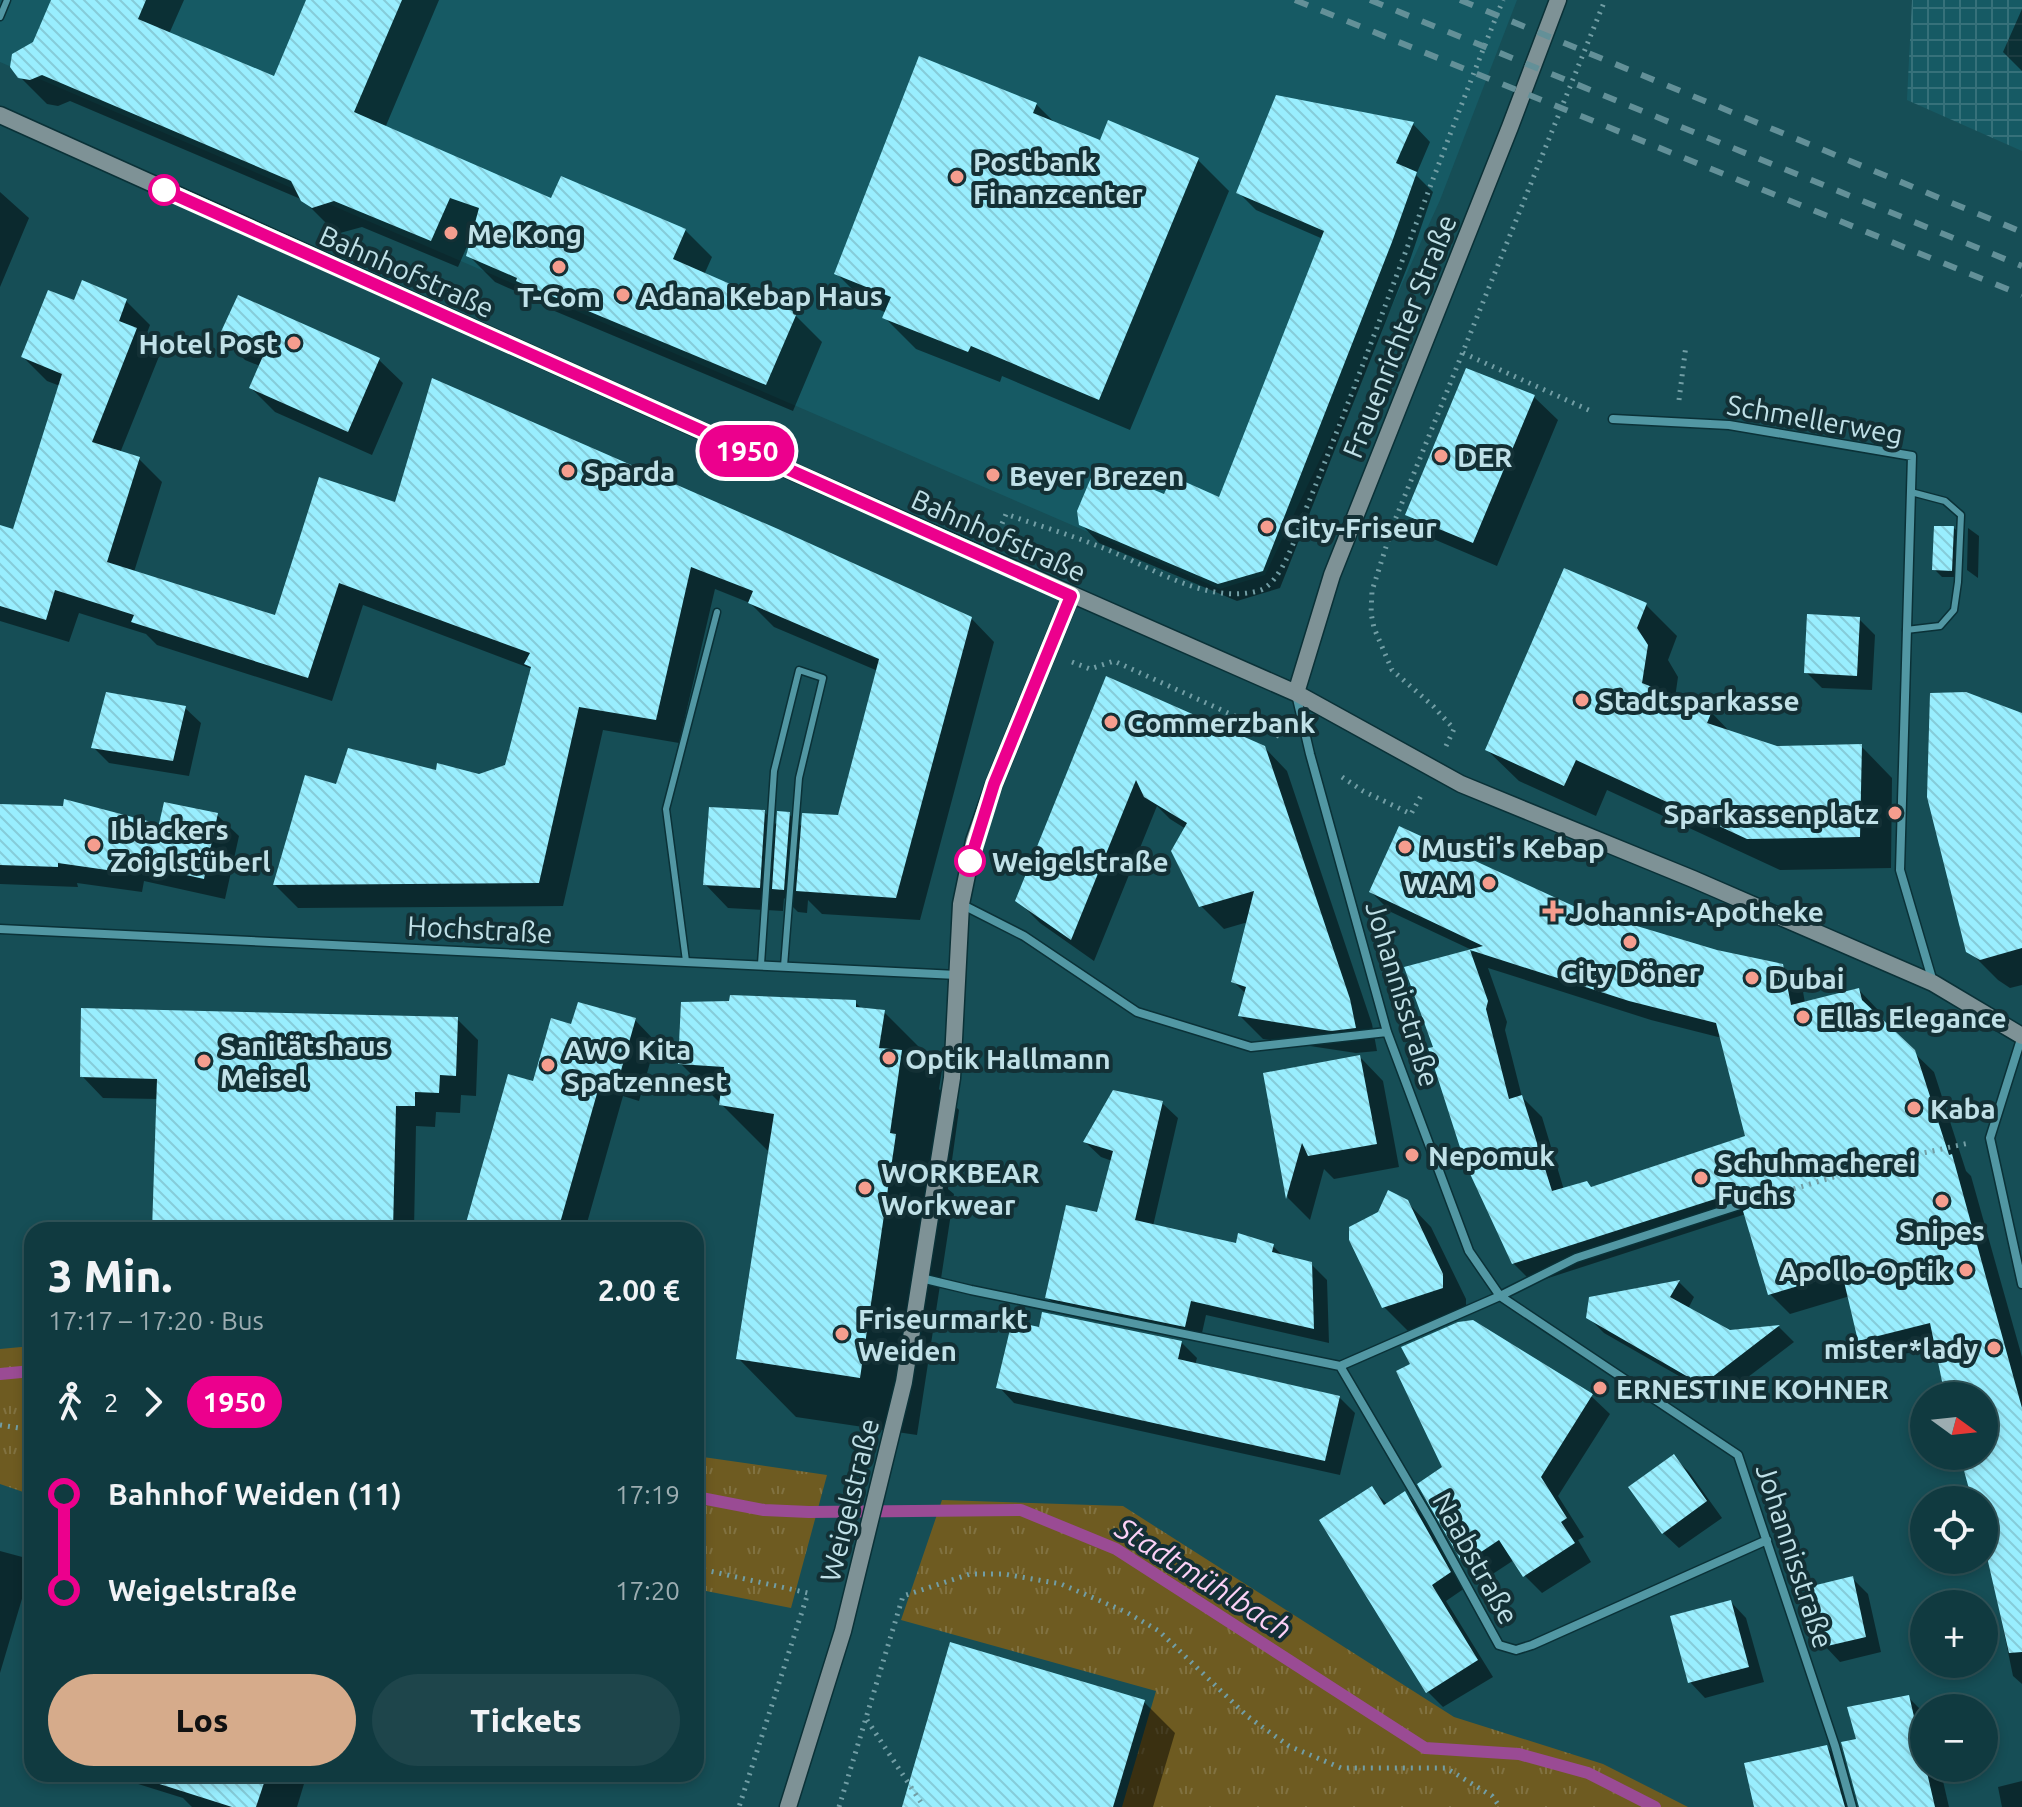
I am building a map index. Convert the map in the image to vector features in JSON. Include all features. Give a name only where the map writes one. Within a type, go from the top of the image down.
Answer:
[{"type":"main road","name":"Frauenrichter Straße","points":[[1296,693],[1332,575],[1558,0]]},
{"type":"main road","name":"Bahnhofstraße","points":[[0,115],[1071,596],[1296,693],[1470,788],[1693,879],[1933,983],[2022,1036]]},
{"type":"main road","name":"Weigelstraße","points":[[788,1807],[858,1576],[904,1382],[952,1078],[961,904],[974,841],[1071,596]]},
{"type":"street","name":"Schmellerweg","points":[[1613,419],[1729,425],[1912,456],[1900,870],[1933,983]]},
{"type":"street","name":"Johannisstraße","points":[[1296,693],[1387,1032],[1469,1251],[1500,1296],[1738,1455],[1835,1746],[1852,1807]]},
{"type":"street","points":[[961,904],[1024,936],[1137,1012],[1251,1047],[1387,1032]]},
{"type":"street","name":"Hochstraße","points":[[0,929],[957,975]]},
{"type":"street","points":[[2022,1036],[1990,1138],[2022,1284]]},
{"type":"street","points":[[921,1278],[1340,1366],[1500,1296],[1576,1258],[1743,1204]]},
{"type":"street","name":"Naabstraße","points":[[1340,1366],[1499,1645],[1516,1650],[1532,1645],[1767,1540]]},
{"type":"lane","points":[[0,17],[7,0]]},
{"type":"lane","points":[[1906,630],[1940,626],[1954,610],[1961,543],[1961,515],[1945,501],[1911,492]]},
{"type":"lane","points":[[686,961],[666,809],[717,612]]},
{"type":"lane","points":[[761,964],[774,771],[799,670],[823,678],[799,778],[784,966]]},
{"type":"path","points":[[987,558],[1006,514],[1099,546],[1192,586],[1230,594],[1246,593],[1263,590],[1274,579],[1286,560],[1503,0]]},
{"type":"path","points":[[1454,729],[1392,670],[1374,628],[1372,591],[1393,525],[1605,0]]},
{"type":"path","points":[[1677,422],[1686,345]]},
{"type":"path","points":[[1463,353],[1613,419]]},
{"type":"path","points":[[1048,653],[1090,669],[1114,661],[1282,737],[1363,791],[1411,814]]},
{"type":"path","points":[[1743,1204],[1891,1160],[1990,1138]]},
{"type":"path","points":[[0,1425],[24,1429]]},
{"type":"path","points":[[704,1570],[808,1593],[739,1807]]},
{"type":"path","points":[[839,1807],[903,1596],[970,1574],[1004,1574],[1061,1584],[1126,1612],[1159,1631],[1247,1716],[1289,1746],[1341,1768],[1446,1768],[1492,1796],[1500,1807]]},
{"type":"path","points":[[867,1719],[924,1807]]},
{"type":"shaded area","points":[[0,0],[1517,0],[1440,200],[1265,575],[1220,589],[0,62]]},
{"type":"shaded area","points":[[1912,0],[2022,0],[2022,151],[1907,100]]},
{"type":"green space","points":[[24,1347],[24,1492],[0,1484],[0,1349]]},
{"type":"green space","points":[[704,1457],[827,1475],[791,1608],[704,1591]]},
{"type":"green space","points":[[942,1500],[1123,1506],[1454,1717],[1603,1764],[1688,1807],[1122,1807],[1156,1691],[901,1620]]},
{"type":"building","points":[[51,0],[146,0],[138,19],[274,76],[306,0],[402,0],[354,112],[551,198],[561,176],[686,229],[673,259],[797,313],[766,385],[516,281],[517,278],[466,256],[479,208],[450,198],[431,241],[334,201],[312,208],[301,201],[291,181],[42,75],[30,80],[18,78],[10,67],[12,54],[33,42]]},
{"type":"building","points":[[919,56],[1037,103],[1033,113],[1100,140],[1108,120],[1199,158],[1099,400],[971,346],[968,352],[882,318],[891,297],[834,274]]},
{"type":"building","points":[[1276,95],[1414,122],[1396,163],[1417,172],[1263,571],[1218,584],[1079,525],[1077,511],[1096,466],[1164,494],[1172,476],[1219,497],[1324,231],[1236,193]]},
{"type":"building","points":[[82,280],[127,299],[119,321],[137,328],[92,442],[140,457],[107,562],[275,615],[319,477],[395,502],[432,378],[972,617],[896,898],[796,891],[802,813],[838,815],[879,659],[748,603],[753,591],[691,567],[656,720],[579,707],[539,883],[273,885],[305,775],[336,784],[348,748],[436,770],[437,763],[479,774],[505,765],[531,667],[524,664],[530,653],[339,583],[308,678],[131,622],[134,615],[55,590],[46,620],[0,606],[0,525],[13,529],[62,374],[21,357],[48,290],[74,300]]},
{"type":"building","points":[[238,295],[380,358],[348,432],[249,388],[263,356],[219,336]]},
{"type":"building","points":[[1466,368],[1535,395],[1473,543],[1405,515]]},
{"type":"building","points":[[1934,526],[1954,526],[1952,571],[1932,570]]},
{"type":"building","name":"Stadtsparkasse","points":[[1564,568],[1647,603],[1637,628],[1648,645],[1642,683],[1712,711],[1707,723],[1777,746],[1862,744],[1860,837],[1747,839],[1576,760],[1564,786],[1485,750]]},
{"type":"building","points":[[1807,614],[1860,617],[1857,676],[1804,673]]},
{"type":"building","points":[[1106,676],[1265,746],[1350,999],[1356,1028],[1331,1031],[1238,1016],[1246,987],[1231,982],[1254,891],[1199,907],[1171,851],[1187,823],[1144,797],[1136,780],[1071,940],[1015,901]]},
{"type":"building","points":[[106,692],[186,706],[173,761],[91,748]]},
{"type":"building","points":[[1966,692],[2022,713],[2022,948],[1980,960],[1966,952],[1927,797],[1930,693]]},
{"type":"building","points":[[64,799],[159,824],[164,802],[218,813],[204,879],[124,861],[121,872],[58,863],[58,867],[0,865],[0,804],[63,806]]},
{"type":"building","points":[[709,807],[765,810],[760,888],[703,885]]},
{"type":"building","points":[[777,811],[790,812],[784,890],[772,889]]},
{"type":"building","points":[[1399,826],[1580,909],[1717,950],[1783,964],[1791,1005],[1859,988],[1862,1000],[1915,1050],[1949,1155],[1952,1154],[2022,1408],[2022,1652],[2009,1653],[1998,1605],[1998,1590],[1995,1590],[1991,1574],[1998,1574],[1998,1486],[1968,1486],[1964,1470],[1998,1470],[1998,1382],[1942,1382],[1930,1323],[1858,1341],[1842,1273],[1768,1295],[1743,1211],[1749,1208],[1750,1203],[1745,1197],[1739,1198],[1737,1192],[1512,1264],[1465,1163],[1428,1048],[1433,1047],[1404,967],[1483,946],[1369,892]],"holes":[[[1470,950],[1629,1001],[1716,1023],[1745,1136],[1591,1187],[1587,1181],[1552,1191],[1522,1095],[1509,1099],[1486,1009],[1488,1001]]]},
{"type":"building","points":[[730,995],[856,1000],[856,1007],[885,1010],[879,1048],[902,1050],[890,1133],[896,1134],[860,1378],[736,1359],[774,1114],[719,1105],[724,1067],[678,1064],[681,1002],[729,1001]]},
{"type":"building","points":[[578,1002],[636,1018],[618,1081],[602,1076],[560,1222],[466,1222],[508,1074],[533,1081],[551,1018],[571,1024]]},
{"type":"building","points":[[81,1008],[458,1017],[456,1076],[440,1075],[439,1093],[415,1092],[415,1106],[396,1106],[393,1222],[152,1222],[157,1079],[80,1077]]},
{"type":"building","points":[[1360,1055],[1377,1144],[1308,1156],[1302,1143],[1286,1199],[1263,1073]]},
{"type":"building","points":[[1113,1090],[1163,1101],[1135,1220],[1236,1243],[1238,1233],[1274,1244],[1272,1252],[1312,1262],[1314,1329],[1191,1301],[1185,1327],[1045,1298],[1066,1205],[1097,1212],[1113,1151],[1083,1142]]},
{"type":"building","points":[[1388,1190],[1408,1200],[1443,1274],[1443,1288],[1382,1308],[1349,1240],[1349,1227],[1378,1212]]},
{"type":"building","points":[[1680,1280],[1670,1297],[1730,1330],[1780,1325],[1702,1385],[1586,1318],[1589,1297]]},
{"type":"building","points":[[1042,1312],[1182,1341],[1178,1359],[1340,1396],[1325,1461],[996,1388],[1012,1321],[1039,1327]]},
{"type":"building","points":[[1473,1320],[1593,1394],[1541,1477],[1567,1518],[1561,1522],[1575,1543],[1523,1577],[1499,1540],[1463,1564],[1417,1484],[1442,1467],[1396,1371],[1410,1364],[1401,1347],[1458,1322]]},
{"type":"building","points":[[1674,1454],[1707,1501],[1662,1534],[1628,1487]]},
{"type":"building","points":[[1372,1486],[1384,1505],[1405,1491],[1451,1572],[1432,1585],[1478,1660],[1426,1693],[1319,1520]]},
{"type":"building","points":[[1853,1576],[1866,1637],[1823,1647],[1808,1587]]},
{"type":"building","points":[[1731,1600],[1749,1667],[1688,1683],[1670,1616]]},
{"type":"building","points":[[950,1642],[1145,1700],[1113,1807],[902,1807]]},
{"type":"building","points":[[1909,1695],[1910,1782],[1929,1782],[1935,1807],[1859,1807],[1841,1742],[1856,1739],[1847,1707]]},
{"type":"building","points":[[1827,1745],[1845,1807],[1754,1807],[1744,1763]]},
{"type":"building","points":[[153,1782],[264,1782],[256,1807],[232,1807]]},
{"type":"waterway","name":"Stadtmühlbach","points":[[0,1374],[24,1372]]},
{"type":"waterway","name":"Stadtmühlbach","points":[[704,1499],[764,1510],[809,1512],[1021,1510],[1116,1549],[1425,1748],[1519,1754],[1588,1773],[1655,1807]]},
{"type":"railway","points":[[1295,0],[2022,295]]},
{"type":"railway","points":[[1370,0],[2022,266]]},
{"type":"railway","points":[[1460,0],[2022,232]]},
{"type":"bus line","name":"1950","points":[[164,190],[1071,596],[994,784],[970,861]]},
{"type":"place","name":"Postbank Finanzcenter","points":[[957,177]]},
{"type":"place","name":"Me Kong","points":[[451,233]]},
{"type":"place","name":"T-Com","points":[[559,267]]},
{"type":"place","name":"Adana Kebap Haus","points":[[623,295]]},
{"type":"place","name":"Hotel Post","points":[[294,343]]},
{"type":"place","name":"DER","points":[[1441,456]]},
{"type":"place","name":"Sparda","points":[[568,471]]},
{"type":"place","name":"Beyer Brezen","points":[[993,475]]},
{"type":"place","name":"City-Friseur","points":[[1267,527]]},
{"type":"place","name":"Stadtsparkasse","points":[[1582,700]]},
{"type":"place","name":"Commerzbank","points":[[1111,722]]},
{"type":"place","name":"Sparkassenplatz","points":[[1895,813]]},
{"type":"place","name":"Iblackers Zoiglstüberl","points":[[94,845]]},
{"type":"place","name":"Musti's Kebap","points":[[1405,847]]},
{"type":"place","name":"Weigelstraße","points":[[970,861]]},
{"type":"place","name":"WAM","points":[[1489,883]]},
{"type":"place","name":"Johannis-Apotheke","points":[[1553,911]]},
{"type":"place","name":"City Döner","points":[[1630,942]]},
{"type":"place","name":"Dubai","points":[[1752,978]]},
{"type":"place","name":"Ellas Elegance","points":[[1803,1017]]},
{"type":"place","name":"Optik Hallmann","points":[[889,1058]]},
{"type":"place","name":"Sanitätshaus Meisel","points":[[204,1061]]},
{"type":"place","name":"AWO Kita Spatzennest","points":[[548,1065]]},
{"type":"place","name":"Kaba","points":[[1914,1108]]},
{"type":"place","name":"Nepomuk","points":[[1412,1155]]},
{"type":"place","name":"Schuhmacherei Fuchs","points":[[1701,1178]]},
{"type":"place","name":"WORKBEAR Workwear","points":[[865,1188]]},
{"type":"place","name":"Snipes","points":[[1942,1201]]},
{"type":"place","name":"Apollo-Optik","points":[[1966,1270]]},
{"type":"place","name":"Friseurmarkt Weiden","points":[[842,1334]]},
{"type":"place","name":"mister*lady","points":[[1994,1348]]},
{"type":"place","name":"ERNESTINE KOHNER","points":[[1600,1388]]}]
